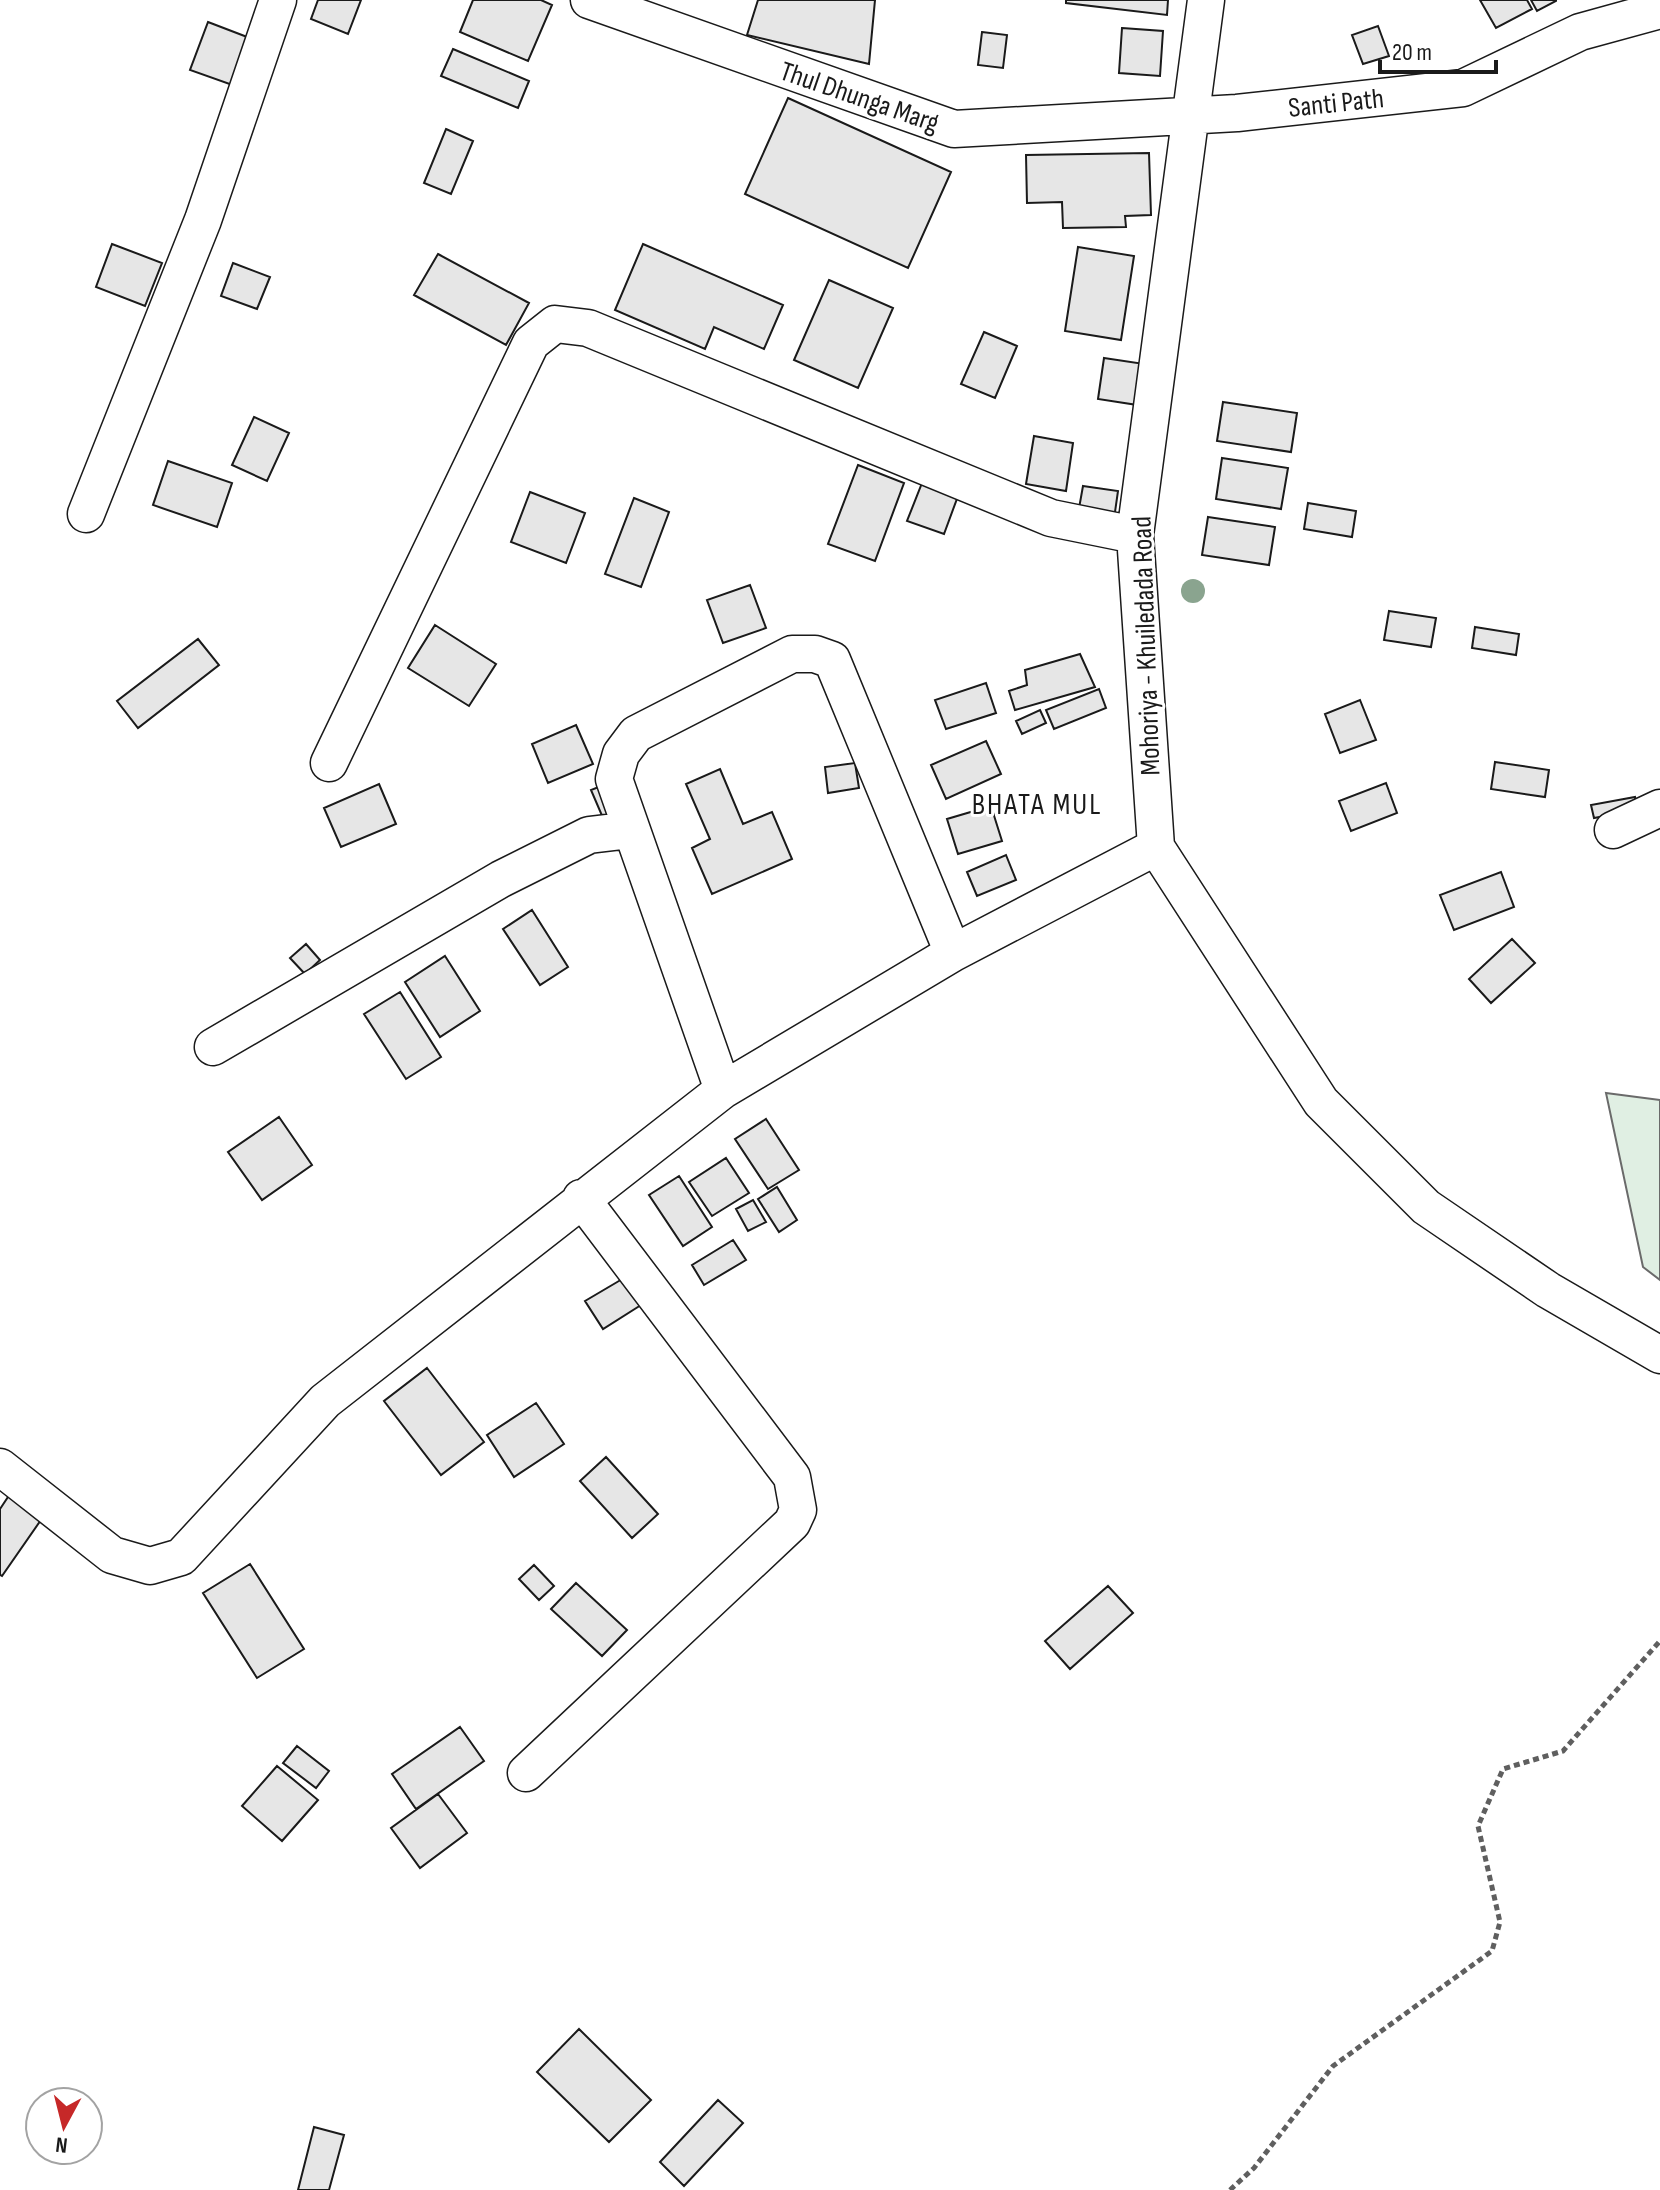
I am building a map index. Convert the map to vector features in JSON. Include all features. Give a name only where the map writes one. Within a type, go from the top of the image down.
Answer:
[{"type":"street","points":[[86,514],[203,220],[278,0]]},
{"type":"street","name":"Thul Dhunga Marg","points":[[589,0],[954,129],[1237,113]]},
{"type":"street","name":"Mohoriya - Khuiledada Road","points":[[1206,0],[1135,535],[1156,847],[1321,1102],[1426,1207],[1548,1290],[1660,1355]]},
{"type":"street","name":"Santi Path","points":[[1237,113],[1463,88],[1580,32],[1660,10]]},
{"type":"street","points":[[329,763],[531,343],[555,324],[588,328],[1051,518],[1135,535]]},
{"type":"street","points":[[723,1090],[614,779],[621,754],[636,734],[792,654],[815,654],[832,660],[953,953]]},
{"type":"street","points":[[1613,830],[1660,808]]},
{"type":"street","points":[[213,1047],[501,879],[589,835],[631,830]]},
{"type":"street","points":[[0,1467],[112,1555],[150,1566],[181,1557],[325,1401],[723,1090],[953,953],[1156,847]]},
{"type":"street","points":[[526,1773],[792,1523],[798,1510],[792,1477],[581,1198]]},
{"type":"path","points":[[1230,2190],[1254,2168],[1333,2066],[1492,1951],[1500,1922],[1478,1826],[1503,1769],[1563,1751],[1660,1641]]},
{"type":"green space","points":[[1606,1093],[1660,1100],[1660,1280],[1643,1267]]},
{"type":"building","points":[[318,0],[361,0],[348,34],[311,19]]},
{"type":"building","points":[[473,0],[541,0],[552,5],[528,61],[460,32]]},
{"type":"building","points":[[758,0],[875,0],[869,64],[747,35]]},
{"type":"building","points":[[1066,0],[1168,0],[1167,15],[1066,3]]},
{"type":"building","points":[[1480,0],[1527,0],[1532,9],[1496,28]]},
{"type":"building","points":[[1531,0],[1556,0],[1556,1],[1537,11]]},
{"type":"building","points":[[208,22],[255,40],[238,87],[190,70]]},
{"type":"building","points":[[1378,26],[1389,56],[1363,64],[1352,35]]},
{"type":"building","points":[[1122,28],[1163,31],[1160,76],[1119,73]]},
{"type":"building","points":[[982,32],[1007,35],[1003,68],[978,65]]},
{"type":"building","points":[[453,49],[529,81],[518,108],[441,76]]},
{"type":"building","points":[[788,98],[951,172],[908,268],[745,194]]},
{"type":"building","points":[[446,129],[473,141],[451,194],[424,183]]},
{"type":"building","points":[[1149,153],[1151,215],[1125,216],[1126,227],[1063,228],[1062,202],[1027,203],[1026,155]]},
{"type":"building","points":[[112,244],[162,263],[145,306],[96,287]]},
{"type":"building","points":[[643,244],[783,305],[764,349],[714,327],[705,349],[615,310]]},
{"type":"building","points":[[1078,247],[1134,256],[1121,340],[1065,331]]},
{"type":"building","points":[[438,254],[529,303],[506,345],[414,295]]},
{"type":"building","points":[[233,263],[270,277],[257,309],[221,296]]},
{"type":"building","points":[[829,280],[893,308],[858,388],[794,360]]},
{"type":"building","points":[[984,332],[1017,346],[995,398],[961,384]]},
{"type":"building","points":[[1104,358],[1151,365],[1144,406],[1098,399]]},
{"type":"building","points":[[1223,402],[1297,413],[1291,452],[1217,441]]},
{"type":"building","points":[[254,417],[289,433],[267,481],[232,465]]},
{"type":"building","points":[[1034,436],[1073,443],[1066,491],[1026,484]]},
{"type":"building","points":[[1222,458],[1288,468],[1281,509],[1216,499]]},
{"type":"building","points":[[168,461],[232,483],[217,527],[153,505]]},
{"type":"building","points":[[858,465],[904,483],[875,561],[828,544]]},
{"type":"building","points":[[922,483],[958,496],[944,534],[907,521]]},
{"type":"building","points":[[1083,486],[1118,491],[1114,519],[1078,514]]},
{"type":"building","points":[[530,492],[585,513],[566,563],[511,542]]},
{"type":"building","points":[[634,498],[669,512],[641,587],[605,574]]},
{"type":"building","points":[[1308,503],[1356,511],[1352,537],[1304,529]]},
{"type":"building","points":[[1208,517],[1275,527],[1269,565],[1202,555]]},
{"type":"building","points":[[750,585],[766,628],[723,643],[707,600]]},
{"type":"building","points":[[1389,611],[1436,618],[1431,647],[1384,640]]},
{"type":"building","points":[[435,625],[496,664],[469,706],[408,668]]},
{"type":"building","points":[[1475,627],[1519,634],[1516,655],[1472,648]]},
{"type":"building","points":[[198,639],[219,665],[138,728],[117,701]]},
{"type":"building","points":[[1080,654],[1095,687],[1015,710],[1009,691],[1027,685],[1025,670]]},
{"type":"building","points":[[986,683],[996,713],[946,729],[935,700]]},
{"type":"building","points":[[1099,689],[1106,708],[1054,729],[1046,710]]},
{"type":"building","points":[[1360,700],[1376,740],[1340,753],[1325,714]]},
{"type":"building","points":[[1040,710],[1046,723],[1022,734],[1016,721]]},
{"type":"building","points":[[576,725],[593,764],[548,783],[532,744]]},
{"type":"building","points":[[986,741],[1001,774],[946,799],[931,765]]},
{"type":"building","points":[[1495,762],[1549,770],[1545,797],[1491,789]]},
{"type":"building","points":[[855,763],[859,788],[828,793],[825,767]]},
{"type":"building","points":[[720,769],[743,824],[772,812],[792,859],[712,894],[692,848],[710,839],[686,784]]},
{"type":"building","points":[[1386,783],[1397,813],[1351,831],[1339,801]]},
{"type":"building","points":[[379,784],[396,824],[341,847],[324,808]]},
{"type":"building","points":[[606,784],[618,812],[603,818],[591,790]]},
{"type":"building","points":[[1635,797],[1637,810],[1594,818],[1591,805]]},
{"type":"building","points":[[991,806],[1002,841],[958,854],[947,819]]},
{"type":"building","points":[[1006,855],[1016,880],[977,896],[967,872]]},
{"type":"building","points":[[1501,872],[1514,907],[1454,930],[1440,895]]},
{"type":"building","points":[[532,910],[568,967],[540,985],[503,929]]},
{"type":"building","points":[[1512,939],[1535,963],[1491,1003],[1469,979]]},
{"type":"building","points":[[306,944],[320,960],[305,974],[290,958]]},
{"type":"building","points":[[445,956],[480,1011],[440,1037],[405,982]]},
{"type":"building","points":[[400,992],[441,1057],[406,1079],[364,1014]]},
{"type":"building","points":[[279,1117],[312,1165],[262,1200],[228,1152]]},
{"type":"building","points":[[766,1119],[799,1170],[768,1189],[735,1139]]},
{"type":"building","points":[[726,1158],[749,1193],[712,1216],[689,1182]]},
{"type":"building","points":[[679,1176],[712,1227],[683,1246],[649,1195]]},
{"type":"building","points":[[777,1187],[797,1220],[779,1232],[758,1199]]},
{"type":"building","points":[[753,1200],[766,1222],[748,1231],[736,1209]]},
{"type":"building","points":[[733,1240],[746,1260],[704,1285],[692,1265]]},
{"type":"building","points":[[624,1278],[641,1305],[603,1329],[585,1301]]},
{"type":"building","points":[[427,1368],[484,1442],[441,1475],[384,1401]]},
{"type":"building","points":[[536,1403],[564,1444],[514,1477],[487,1435]]},
{"type":"building","points":[[606,1457],[658,1514],[632,1538],[580,1481]]},
{"type":"building","points":[[10,1494],[43,1517],[2,1576],[0,1509]]},
{"type":"building","points":[[250,1564],[304,1649],[257,1678],[203,1593]]},
{"type":"building","points":[[534,1565],[554,1586],[539,1600],[519,1579]]},
{"type":"building","points":[[576,1583],[627,1630],[602,1656],[551,1609]]},
{"type":"building","points":[[1108,1586],[1133,1613],[1070,1669],[1045,1641]]},
{"type":"building","points":[[460,1727],[484,1761],[416,1809],[392,1774]]},
{"type":"building","points":[[297,1746],[329,1771],[316,1788],[283,1763]]},
{"type":"building","points":[[277,1766],[318,1800],[282,1841],[242,1806]]},
{"type":"building","points":[[438,1794],[467,1833],[420,1868],[391,1828]]},
{"type":"building","points":[[579,2029],[651,2100],[609,2142],[537,2072]]},
{"type":"building","points":[[718,2100],[743,2123],[684,2186],[660,2162]]},
{"type":"building","points":[[314,2127],[344,2135],[329,2190],[298,2190]]},
{"type":"district","name":"BHATA MUL","points":[[1037,804]]}]
